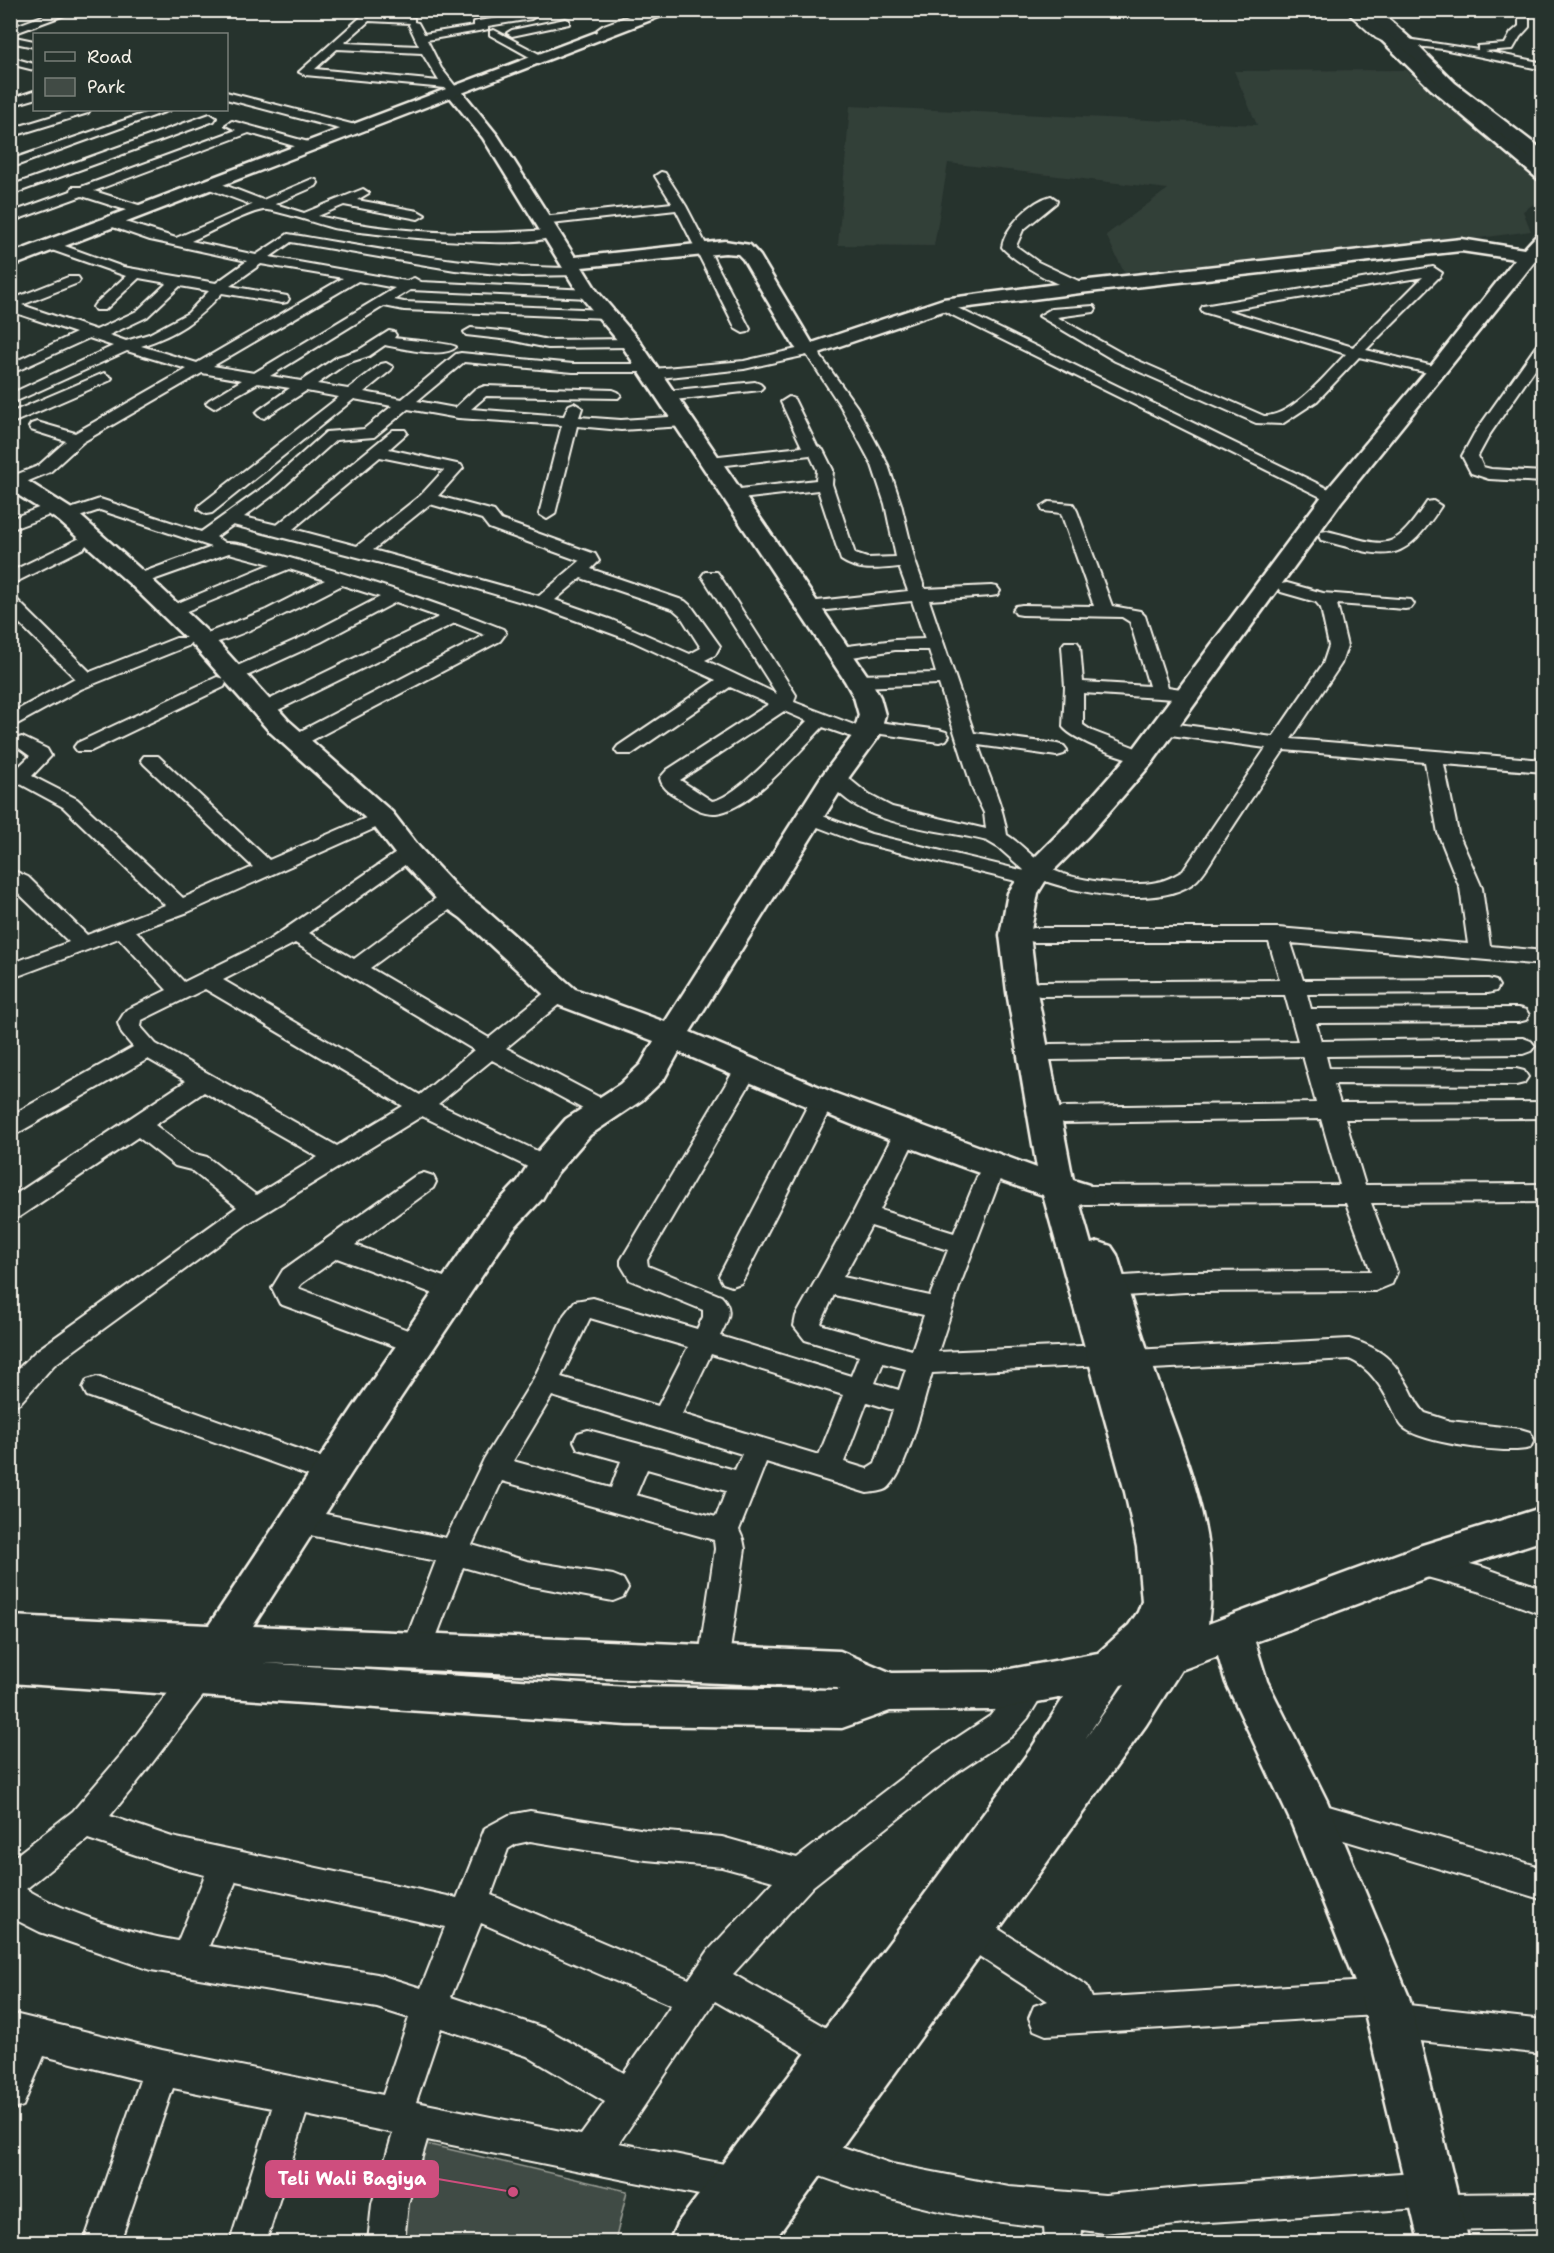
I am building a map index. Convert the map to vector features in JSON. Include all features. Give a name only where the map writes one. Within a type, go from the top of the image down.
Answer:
[{"type":"street","points":[[10,32],[53,15],[73,10]]},
{"type":"street","points":[[420,36],[511,15],[531,16],[531,10]]},
{"type":"street","points":[[498,35],[569,23],[559,19],[557,10]]},
{"type":"street","points":[[608,29],[617,10]]},
{"type":"street","points":[[10,261],[539,58],[655,10]]},
{"type":"street","points":[[608,29],[670,10]]},
{"type":"street","points":[[1350,10],[1380,36],[1443,46],[1544,68]]},
{"type":"street","points":[[1358,10],[1399,40],[1437,86],[1544,175]]},
{"type":"street","points":[[1369,10],[1449,86],[1544,160]]},
{"type":"street","points":[[1381,10],[1405,30],[1399,40]]},
{"type":"street","points":[[1455,11],[1460,10]]},
{"type":"street","points":[[1443,46],[1507,48],[1515,35],[1524,27],[1524,10]]},
{"type":"street","points":[[412,14],[428,50],[431,68],[456,88],[306,73],[305,71],[357,32],[370,17],[412,14]]},
{"type":"street","points":[[478,24],[539,58]]},
{"type":"street","points":[[10,1881],[84,1822],[132,1765],[198,1678],[417,1344],[500,1222],[530,1190],[545,1165],[578,1127],[631,1092],[653,1071],[672,1036],[809,817],[868,731],[871,706],[840,653],[631,343],[585,286],[490,136],[456,88],[447,68],[420,36]]},
{"type":"street","points":[[10,39],[33,44]]},
{"type":"street","points":[[336,46],[428,50]]},
{"type":"street","points":[[319,59],[340,61]]},
{"type":"street","points":[[10,60],[33,67]]},
{"type":"street","points":[[10,103],[33,95]]},
{"type":"street","points":[[228,96],[355,129]]},
{"type":"street","points":[[10,166],[161,111]]},
{"type":"street","points":[[10,133],[34,124],[88,112],[125,123]]},
{"type":"street","points":[[193,112],[247,130],[308,146]]},
{"type":"street","points":[[10,117],[78,140]]},
{"type":"street","points":[[10,191],[210,118]]},
{"type":"street","points":[[10,218],[247,130]]},
{"type":"street","points":[[152,139],[194,150]]},
{"type":"street","points":[[10,166],[81,192],[140,210]]},
{"type":"street","points":[[661,176],[680,206],[743,329]]},
{"type":"street","points":[[178,242],[312,183]]},
{"type":"street","points":[[209,184],[305,217],[415,237],[519,237],[546,227],[680,206]]},
{"type":"street","points":[[273,232],[363,193]]},
{"type":"street","points":[[1051,200],[1030,215],[1012,236],[1009,248],[1016,255],[1080,287]]},
{"type":"street","points":[[342,201],[418,215]]},
{"type":"street","points":[[112,222],[155,237],[178,242],[409,286],[585,286]]},
{"type":"street","points":[[10,400],[128,345],[154,337],[193,316],[219,289],[285,239],[293,238],[438,264],[521,273],[585,286]]},
{"type":"street","points":[[654,379],[744,365],[812,350],[943,305],[1080,287],[1461,244],[1538,250]]},
{"type":"street","points":[[51,245],[120,271],[282,299]]},
{"type":"street","points":[[383,302],[404,306],[585,286],[701,250],[735,246],[743,249],[751,256],[801,342],[812,350],[814,357],[849,407],[880,465],[893,504],[906,561],[936,644],[983,790],[994,813],[997,838]]},
{"type":"street","points":[[1174,692],[1538,250]]},
{"type":"street","points":[[742,2242],[1131,1711],[1187,1624],[1191,1610],[1190,1569],[1173,1477],[1119,1357],[1070,1192],[1022,992],[1015,935],[1023,893],[1105,829],[1174,730],[1230,664],[1538,250]]},
{"type":"street","points":[[214,403],[409,286],[438,264]]},
{"type":"street","points":[[1089,309],[1051,313],[1046,316],[1120,358],[1269,422],[1276,421],[1312,398],[1355,352],[1435,273],[1433,271],[1208,309],[1355,352],[1437,371]]},
{"type":"street","points":[[100,308],[136,274]]},
{"type":"street","points":[[11,485],[44,469],[77,439],[355,277]]},
{"type":"street","points":[[10,306],[73,280]]},
{"type":"street","points":[[10,370],[142,314],[177,281]]},
{"type":"street","points":[[943,305],[1333,497]]},
{"type":"street","points":[[10,306],[201,368],[405,404],[458,413],[570,421],[621,424],[684,421]]},
{"type":"street","points":[[471,332],[510,336],[548,344],[631,343]]},
{"type":"street","points":[[264,413],[307,386],[342,360],[364,353],[386,337],[420,347],[448,347]]},
{"type":"street","points":[[1544,345],[1539,359],[1470,456],[1477,470],[1483,472],[1544,477]]},
{"type":"street","points":[[224,513],[274,487],[332,435],[368,434],[461,357],[654,379],[755,387]]},
{"type":"street","points":[[203,539],[224,513],[313,426],[386,367]]},
{"type":"street","points":[[65,376],[87,386],[112,388],[145,400]]},
{"type":"street","points":[[14,417],[87,386]]},
{"type":"street","points":[[458,413],[479,393],[485,391],[614,395]]},
{"type":"street","points":[[546,514],[578,394]]},
{"type":"street","points":[[789,402],[811,449]]},
{"type":"street","points":[[14,417],[42,424],[77,439]]},
{"type":"street","points":[[313,426],[340,430]]},
{"type":"street","points":[[280,531],[399,433]]},
{"type":"street","points":[[710,462],[811,449],[818,452],[825,470],[824,484],[847,556],[854,562],[864,563],[906,561]]},
{"type":"street","points":[[360,552],[427,498],[455,468],[376,451]]},
{"type":"street","points":[[732,495],[824,484]]},
{"type":"street","points":[[11,485],[193,641]]},
{"type":"street","points":[[11,485],[67,516],[139,580],[172,612],[225,679],[255,728],[409,853],[451,898],[471,912],[564,996],[672,1036],[822,1101],[993,1166],[1070,1192],[1544,1193]]},
{"type":"street","points":[[427,498],[488,515],[495,524],[587,555],[590,561],[541,603]]},
{"type":"street","points":[[67,516],[100,504],[228,547],[395,596],[495,630],[497,633],[296,741]]},
{"type":"street","points":[[1327,536],[1390,549],[1405,543],[1417,532],[1433,506]]},
{"type":"street","points":[[1049,507],[1067,508],[1069,511],[1105,612]]},
{"type":"street","points":[[10,525],[41,512]]},
{"type":"street","points":[[224,513],[280,531],[541,603],[606,624],[820,719],[868,731],[939,736]]},
{"type":"street","points":[[10,580],[78,544]]},
{"type":"street","points":[[139,580],[228,547]]},
{"type":"street","points":[[172,612],[288,563]]},
{"type":"street","points":[[84,747],[315,638],[395,596],[430,571]]},
{"type":"street","points":[[578,571],[679,605],[686,611],[711,646],[709,651],[690,661]]},
{"type":"street","points":[[711,576],[787,695],[784,703],[674,774],[670,778],[671,783],[705,805],[713,807],[726,805],[776,763],[820,719]]},
{"type":"street","points":[[10,722],[87,680],[272,614],[340,579]]},
{"type":"street","points":[[1287,588],[1322,598],[1406,603]]},
{"type":"street","points":[[808,607],[918,595],[991,591]]},
{"type":"street","points":[[809,817],[864,838],[1043,876],[1137,891],[1156,890],[1181,881],[1190,875],[1332,664],[1338,646],[1330,607],[1322,598]]},
{"type":"street","points":[[10,603],[87,680]]},
{"type":"street","points":[[1022,610],[1123,612],[1137,618],[1174,692],[1174,730]]},
{"type":"street","points":[[263,710],[454,616]]},
{"type":"street","points":[[840,653],[895,645],[936,644]]},
{"type":"street","points":[[1071,646],[1074,687],[1073,727],[1076,731],[1142,757]]},
{"type":"street","points":[[858,681],[947,678]]},
{"type":"street","points":[[225,679],[296,741],[374,823]]},
{"type":"street","points":[[625,750],[729,679]]},
{"type":"street","points":[[1074,687],[1174,692]]},
{"type":"street","points":[[128,726],[161,754],[156,758],[267,869]]},
{"type":"street","points":[[695,2242],[837,2053],[1046,1763],[1072,1719],[1108,1670],[1144,1638],[1156,1619],[1162,1601],[1157,1547],[1119,1357],[1109,1287],[1070,1192],[1064,1115],[1050,1052],[1034,934],[1035,909],[1043,895],[1043,876],[1078,830],[1142,757],[1174,730],[1279,744],[1544,766]]},
{"type":"street","points":[[966,738],[1057,750]]},
{"type":"street","points":[[22,742],[40,753],[41,756],[20,776],[70,803],[180,907]]},
{"type":"street","points":[[1433,755],[1448,833],[1471,888],[1480,952]]},
{"type":"street","points":[[835,777],[869,804],[894,815],[997,838],[1012,847],[1043,876]]},
{"type":"street","points":[[10,972],[180,907],[374,823]]},
{"type":"street","points":[[337,1157],[147,1049],[130,1029],[129,1023],[134,1015],[277,945],[409,853]]},
{"type":"street","points":[[14,882],[84,944]]},
{"type":"street","points":[[354,969],[451,898]]},
{"type":"street","points":[[123,930],[181,992]]},
{"type":"street","points":[[294,933],[490,1049],[604,1110]]},
{"type":"street","points":[[1034,934],[1278,935],[1544,958]]},
{"type":"street","points":[[1109,1287],[1185,1282],[1380,1280],[1383,1277],[1384,1272],[1355,1194],[1278,935]]},
{"type":"street","points":[[206,980],[421,1106],[545,1165]]},
{"type":"street","points":[[1040,989],[1488,986]]},
{"type":"street","points":[[10,1395],[45,1358],[255,1208],[421,1106],[560,992]]},
{"type":"street","points":[[1303,1016],[1518,1014]]},
{"type":"street","points":[[1050,1052],[1523,1046]]},
{"type":"street","points":[[10,1127],[147,1049]]},
{"type":"street","points":[[665,1420],[716,1317],[717,1308],[639,1273],[634,1260],[747,1068]]},
{"type":"street","points":[[1321,1076],[1515,1077]]},
{"type":"street","points":[[10,1211],[205,1080]]},
{"type":"street","points":[[732,1276],[822,1101]]},
{"type":"street","points":[[1064,1115],[1544,1110]]},
{"type":"street","points":[[139,1125],[184,1160],[198,1163],[255,1208]]},
{"type":"street","points":[[906,1133],[865,1215],[809,1316],[807,1326],[814,1333],[920,1363],[1349,1349],[1362,1351],[1381,1366],[1415,1421],[1438,1429],[1520,1440]]},
{"type":"street","points":[[545,1383],[867,1481],[878,1480],[886,1469],[939,1308],[993,1166]]},
{"type":"street","points":[[417,1344],[289,1297],[285,1288],[292,1277],[424,1182]]},
{"type":"street","points":[[865,1215],[962,1245]]},
{"type":"street","points":[[334,1247],[453,1291]]},
{"type":"street","points":[[828,1284],[939,1308]]},
{"type":"street","points":[[416,1652],[454,1552],[494,1467],[545,1383],[577,1315],[584,1308],[593,1308],[906,1403]]},
{"type":"street","points":[[826,1469],[874,1351]]},
{"type":"street","points":[[97,1388],[332,1473]]},
{"type":"street","points":[[588,1441],[743,1484]]},
{"type":"street","points":[[724,1531],[758,1448]]},
{"type":"street","points":[[619,1502],[638,1455]]},
{"type":"street","points":[[494,1467],[724,1531],[729,1539],[730,1550],[713,1664]]},
{"type":"street","points":[[300,1521],[454,1552],[527,1573],[613,1588]]},
{"type":"street","points":[[10,1665],[627,1706],[842,1709],[890,1692],[994,1691],[1167,1657],[1419,1563],[1544,1523]]},
{"type":"street","points":[[1419,1563],[1482,1580],[1544,1602]]},
{"type":"street","points":[[1231,1633],[1247,1683],[1311,1816],[1388,2009],[1438,2215]]},
{"type":"street","points":[[10,1634],[840,1670],[890,1692]]},
{"type":"street","points":[[590,2154],[721,1962],[801,1875],[935,1771],[1001,1726],[1033,1685]]},
{"type":"street","points":[[1311,1816],[1544,1884]]},
{"type":"street","points":[[84,1822],[172,1852],[226,1865],[469,1910],[703,1989],[837,2053]]},
{"type":"street","points":[[386,2242],[405,2117],[430,2008],[496,1839],[509,1830],[530,1826],[646,1845],[722,1852],[801,1875]]},
{"type":"street","points":[[186,1959],[226,1865]]},
{"type":"street","points":[[10,1898],[40,1916],[151,1953],[377,1991],[535,2041],[629,2096]]},
{"type":"street","points":[[971,1931],[1075,1998]]},
{"type":"street","points":[[1046,2018],[1388,2009],[1544,2037]]},
{"type":"street","points":[[10,2093],[23,2033],[162,2068],[739,2184]]},
{"type":"street","points":[[102,2242],[162,2068]]},
{"type":"street","points":[[248,2242],[294,2095]]},
{"type":"street","points":[[808,2153],[892,2182],[1009,2205],[1063,2226],[1105,2214],[1194,2205],[1438,2215],[1544,2211]]},
{"type":"shaded area","points":[[1406,70],[1543,182],[1543,198],[1523,211],[1531,231],[1435,244],[1124,272],[1106,235],[1168,189],[948,163],[934,246],[838,245],[850,106],[1257,125],[1234,71]]},
{"type":"green space","points":[[418,2142],[627,2191],[615,2242],[393,2242],[393,2233]]},
{"type":"place","name":"Teli Wali Bagiya","points":[[513,2192]]}]
